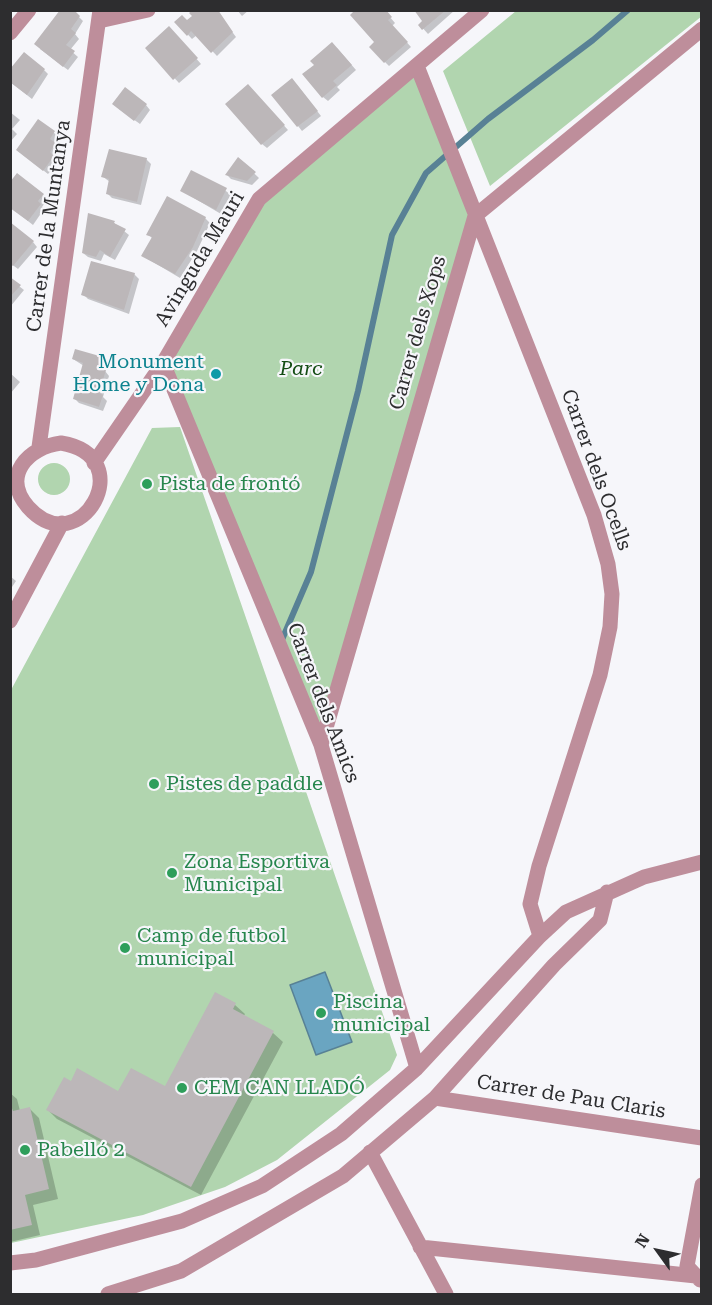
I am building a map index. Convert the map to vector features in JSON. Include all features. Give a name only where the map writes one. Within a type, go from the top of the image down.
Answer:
[{"type":"street","points":[[10,33],[29,10]]},
{"type":"street","points":[[99,16],[148,10]]},
{"type":"street","name":"Avinguda Mauri","points":[[94,463],[163,363],[259,199],[482,10]]},
{"type":"street","name":"Carrer de la Muntanya","points":[[39,447],[99,16]]},
{"type":"street","points":[[474,216],[702,29]]},
{"type":"street","name":"Carrer dels Ocells","points":[[417,66],[474,216],[594,515],[608,564],[612,594],[610,627],[600,675],[539,866],[530,904],[540,936]]},
{"type":"street","name":"Carrer dels Xops","points":[[321,745],[474,216]]},
{"type":"street","name":"Carrer dels Amics","points":[[163,363],[321,745],[417,1068]]},
{"type":"street","points":[[61,443],[70,444],[80,447],[94,463],[101,484],[95,504],[79,519],[62,523],[40,517],[29,508],[13,486],[22,465],[39,447],[61,443]]},
{"type":"street","points":[[10,621],[62,523]]},
{"type":"street","points":[[10,1263],[36,1260],[182,1221],[262,1186],[341,1134],[417,1068],[540,936],[566,912],[644,877],[702,862]]},
{"type":"street","points":[[108,1294],[181,1271],[343,1176],[435,1098],[554,965],[600,920],[607,892]]},
{"type":"street","name":"Carrer de Pau Claris","points":[[435,1098],[702,1138]]},
{"type":"street","points":[[370,1152],[446,1294]]},
{"type":"street","points":[[699,1279],[687,1266],[702,1185]]},
{"type":"street","points":[[420,1247],[699,1279]]},
{"type":"green space","points":[[701,10],[702,16],[490,186],[443,71],[516,11]]},
{"type":"green space","name":"Parc","points":[[417,66],[475,216],[321,745],[163,363],[259,199]]},
{"type":"green space","name":"Zona Esportiva Municipal","points":[[180,427],[397,1055],[390,1070],[277,1160],[225,1187],[143,1215],[11,1243],[11,690],[152,428]]},
{"type":"green space","points":[[54,463],[65,468],[70,479],[65,490],[54,495],[43,490],[38,479],[43,468]]},
{"type":"water","name":"Piscina municipal","points":[[325,972],[352,1042],[316,1055],[290,985]]},
{"type":"building","points":[[60,10],[74,10],[80,16],[71,29],[76,33],[66,45],[75,51],[63,67],[34,44]]},
{"type":"building","points":[[192,10],[218,10],[233,32],[211,53],[191,31],[187,36],[174,22],[182,15],[187,20],[192,16],[189,13]]},
{"type":"building","points":[[355,10],[386,10],[392,17],[388,20],[408,42],[384,63],[369,47],[374,42],[350,15]]},
{"type":"building","points":[[414,10],[446,10],[422,30],[418,25],[422,21]]},
{"type":"building","points":[[169,26],[198,58],[173,80],[145,48]]},
{"type":"building","points":[[332,42],[352,65],[333,81],[337,85],[322,98],[302,74],[314,65],[310,61]]},
{"type":"building","points":[[24,52],[45,69],[27,95],[10,82],[10,69]]},
{"type":"building","points":[[292,78],[318,111],[297,127],[271,95]]},
{"type":"building","points":[[248,84],[285,125],[261,145],[225,104]]},
{"type":"building","points":[[125,87],[147,104],[134,121],[112,104]]},
{"type":"building","points":[[38,119],[55,131],[50,139],[56,143],[50,152],[54,156],[43,171],[16,150]]},
{"type":"building","points":[[109,149],[147,158],[137,202],[106,194],[109,179],[101,177]]},
{"type":"building","points":[[238,157],[256,172],[247,181],[225,175]]},
{"type":"building","points":[[191,170],[227,188],[216,210],[180,191]]},
{"type":"building","points":[[17,173],[44,194],[38,201],[41,204],[28,221],[10,208],[10,182]]},
{"type":"building","points":[[167,196],[206,217],[193,247],[175,274],[141,256],[152,237],[146,235]]},
{"type":"building","points":[[88,213],[115,221],[114,223],[126,229],[110,257],[100,250],[96,257],[82,253]]},
{"type":"building","points":[[10,222],[34,241],[13,266],[10,264]]},
{"type":"building","points":[[91,261],[135,273],[124,310],[81,295]]},
{"type":"building","points":[[10,277],[21,285],[10,297]]},
{"type":"building","points":[[75,349],[103,357],[100,368],[106,370],[99,393],[103,395],[99,407],[73,399],[83,363],[72,359]]},
{"type":"building","name":"CEM CAN LLADÓ","points":[[215,992],[236,1003],[233,1009],[274,1031],[191,1187],[46,1110],[64,1077],[71,1081],[77,1068],[118,1091],[131,1068],[165,1086]]},
{"type":"building","name":"Pabelló 2","points":[[10,1103],[13,1111],[30,1107],[49,1189],[25,1195],[32,1225],[10,1230]]},
{"type":"waterway","points":[[281,642],[311,572],[358,391],[392,235],[426,173],[488,119],[593,40],[628,10]]},
{"type":"place","name":"Monument Home y Dona","points":[[216,374]]},
{"type":"place","name":"Pista de frontó","points":[[147,484]]},
{"type":"place","name":"Pistes de paddle","points":[[154,784]]},
{"type":"place","name":"Zona Esportiva Municipal","points":[[172,873]]},
{"type":"place","name":"Camp de futbol municipal","points":[[125,948]]},
{"type":"place","name":"Piscina municipal","points":[[321,1013]]},
{"type":"place","name":"CEM CAN LLADÓ","points":[[182,1088]]},
{"type":"place","name":"Pabelló 2","points":[[25,1150]]}]
